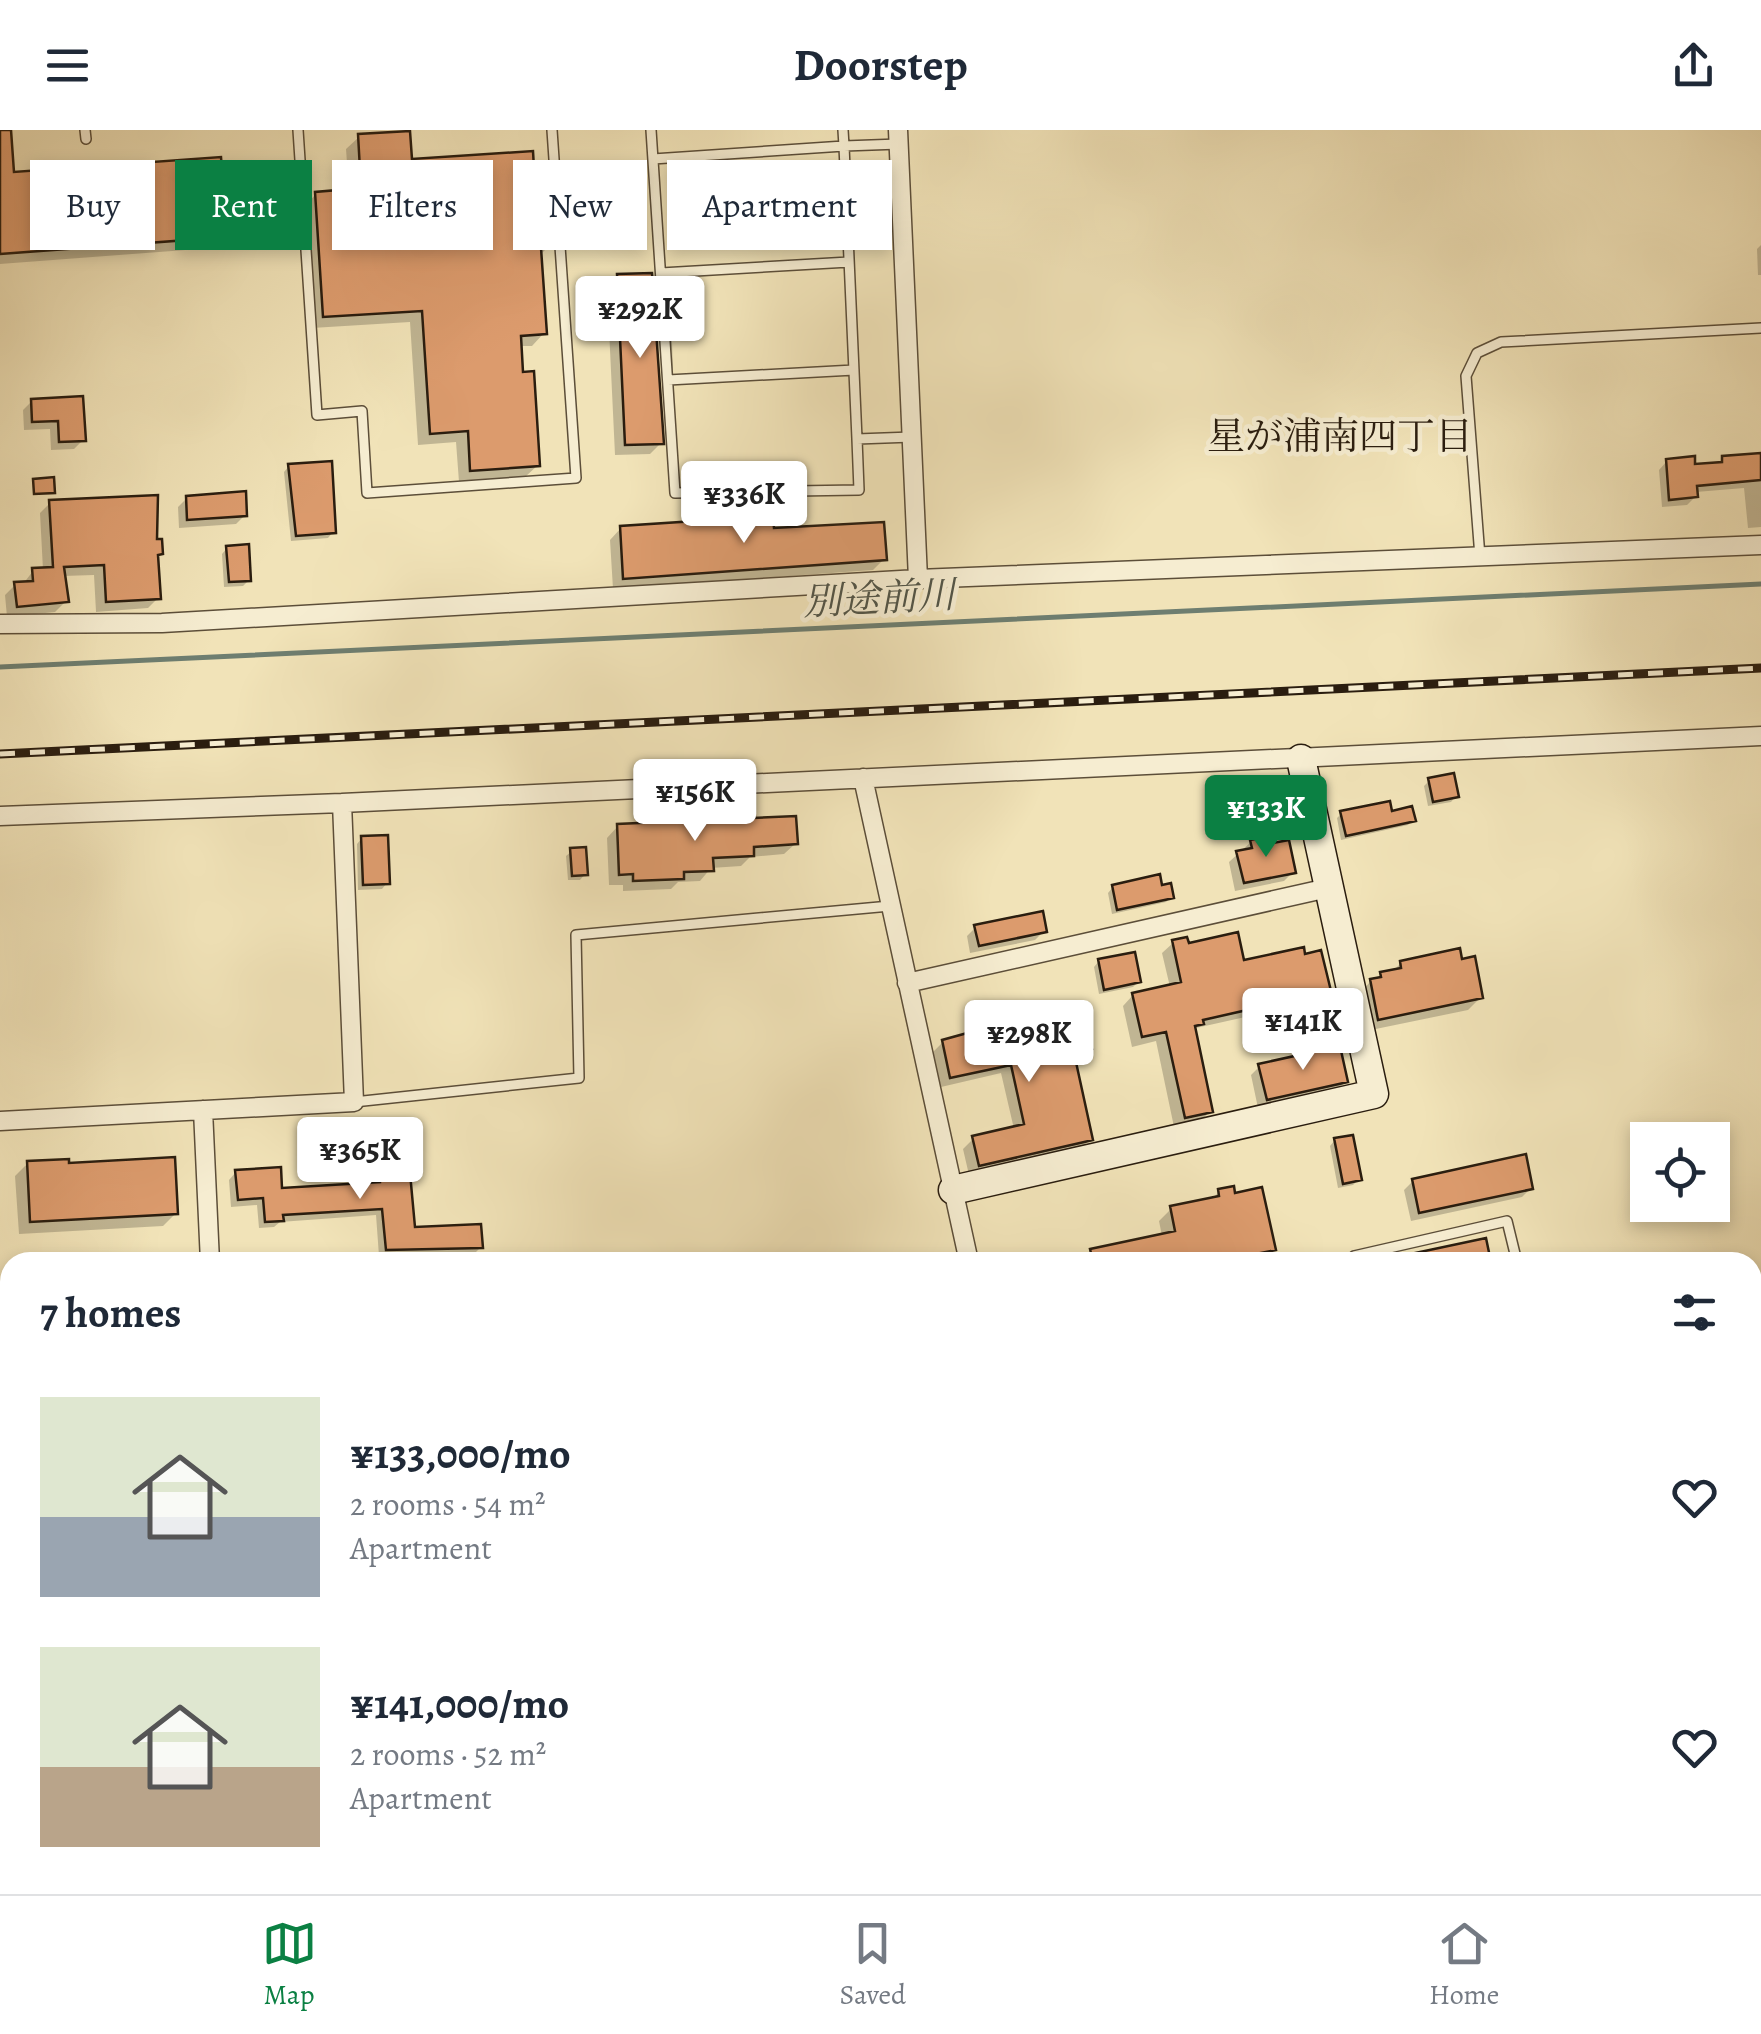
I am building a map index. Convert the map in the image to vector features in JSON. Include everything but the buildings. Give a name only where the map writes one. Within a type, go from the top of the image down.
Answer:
[{"type":"street","points":[[898,137],[918,579]]},
{"type":"street","points":[[0,624],[162,624],[918,579],[1761,544]]},
{"type":"street","points":[[0,816],[1761,736]]},
{"type":"street","points":[[953,1190],[1374,1094],[1301,759]]},
{"type":"street","points":[[863,778],[968,1252]]},
{"type":"street","points":[[0,1121],[354,1102],[342,803]]},
{"type":"street","points":[[907,983],[1328,888]]},
{"type":"street","points":[[203,1110],[210,1252]]},
{"type":"lane","points":[[298,130],[318,414],[362,411],[367,493],[576,478],[552,130]]},
{"type":"lane","points":[[651,130],[676,493],[858,490],[843,130]]},
{"type":"lane","points":[[653,160],[844,146],[898,137]]},
{"type":"lane","points":[[660,273],[849,262]]},
{"type":"lane","points":[[1480,557],[1466,376],[1477,353],[1501,342],[1761,328]]},
{"type":"lane","points":[[668,380],[854,370]]},
{"type":"lane","points":[[857,439],[912,436]]},
{"type":"lane","points":[[354,1102],[579,1078],[576,935],[890,906]]},
{"type":"lane","points":[[1371,1252],[1507,1221],[1514,1252]]},
{"type":"waterway","name":"別途前川","points":[[0,667],[1761,584]]},
{"type":"railway","points":[[0,754],[1761,668]]},
{"type":"district","name":"星が浦南四丁目","points":[[1340,436]]}]
